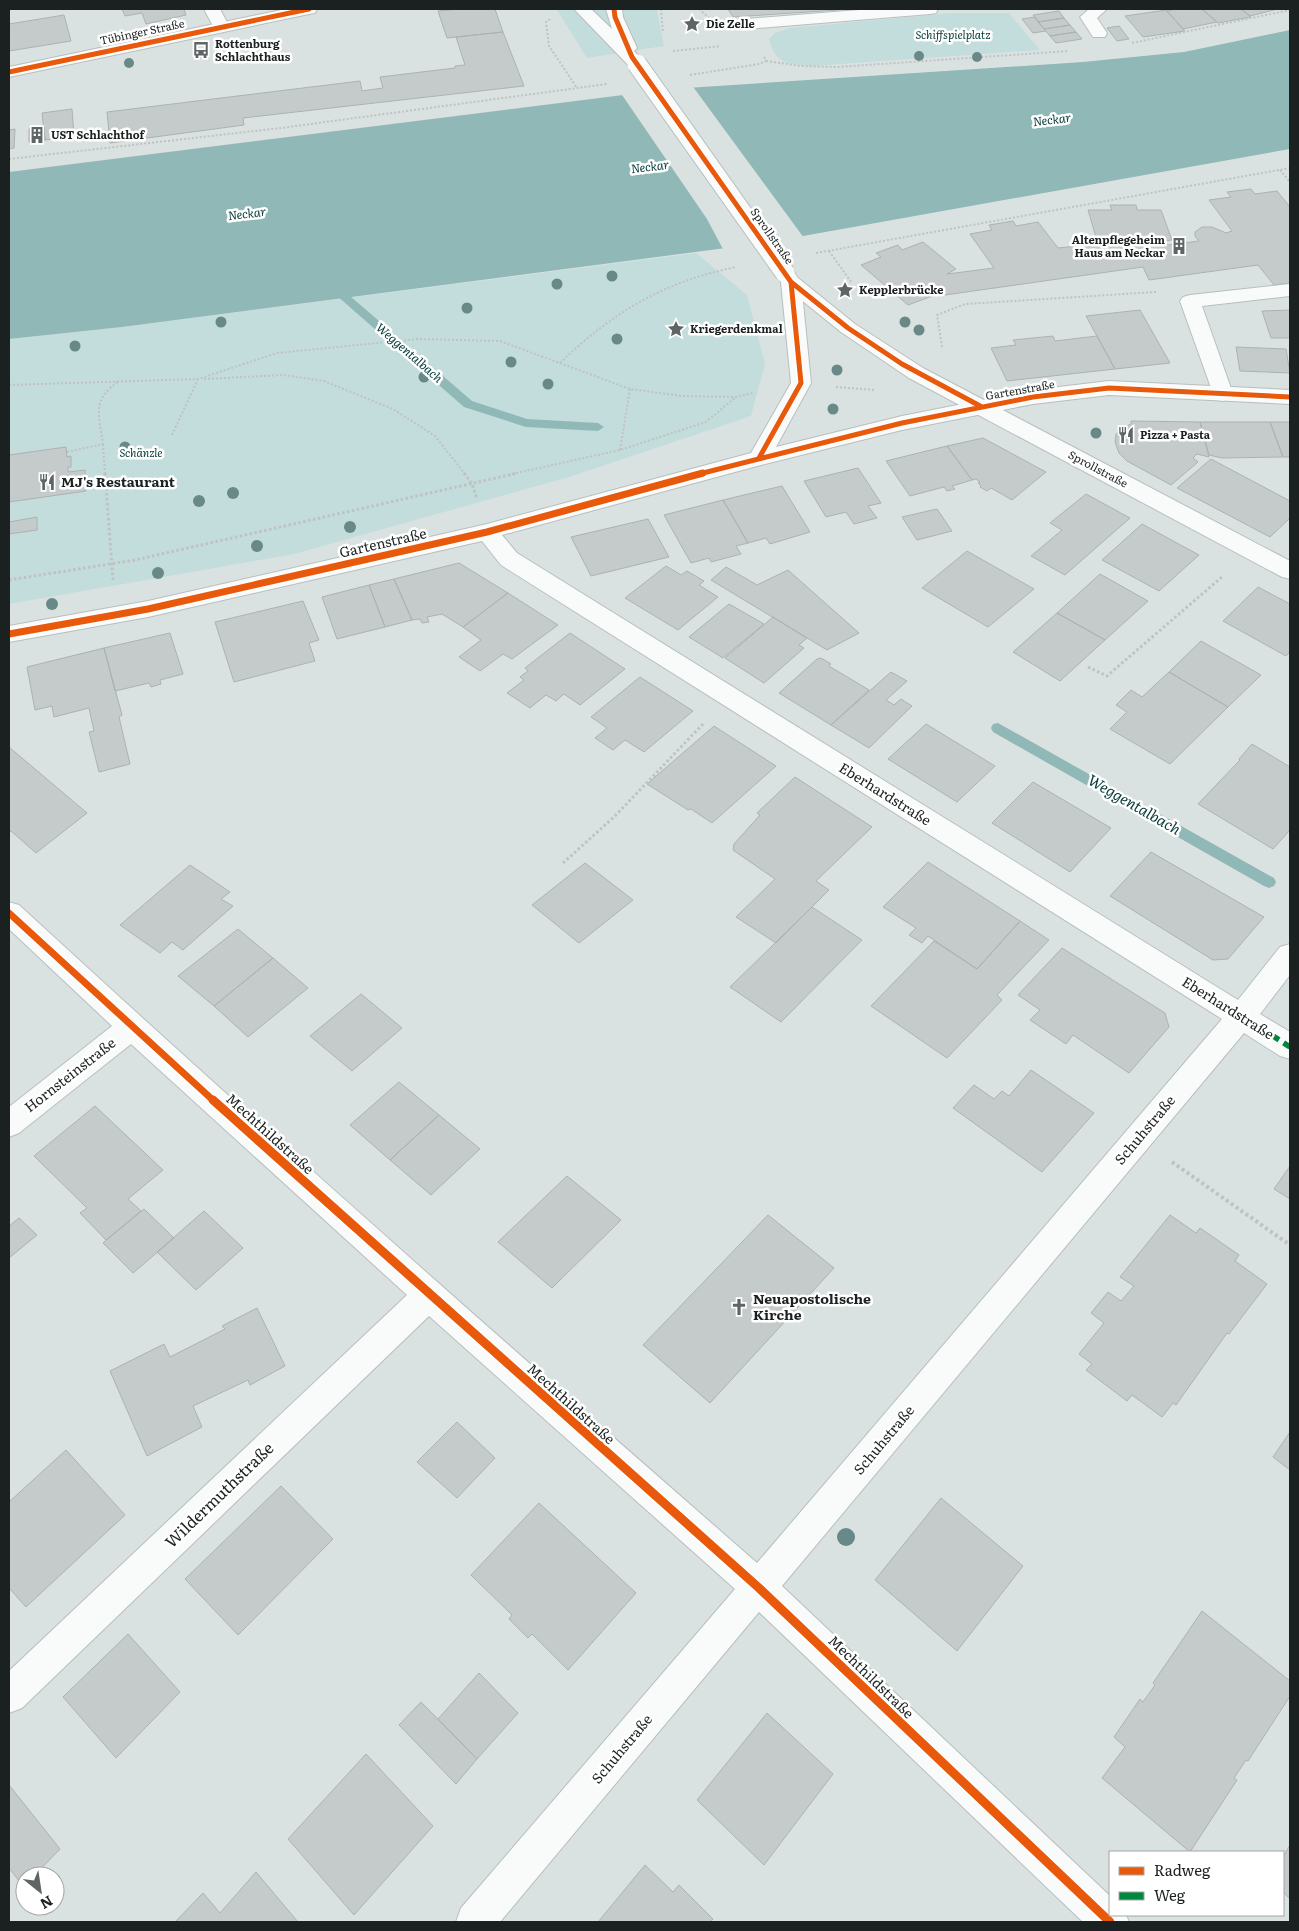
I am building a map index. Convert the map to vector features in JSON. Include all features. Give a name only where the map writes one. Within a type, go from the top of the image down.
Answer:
[{"type":"street","points":[[212,9],[220,26]]},
{"type":"street","name":"Tübinger Straße","points":[[9,72],[220,26],[309,9]]},
{"type":"street","name":"Sprollstraße","points":[[582,9],[634,61],[788,278],[848,328],[902,364],[1290,571]]},
{"type":"street","name":"Sprollstraße","points":[[614,9],[615,18],[634,61]]},
{"type":"street","points":[[746,24],[930,9]]},
{"type":"street","points":[[1099,32],[1088,16],[1100,9]]},
{"type":"street","points":[[759,458],[801,384],[788,278]]},
{"type":"street","points":[[1222,394],[1190,301],[1290,290]]},
{"type":"street","name":"Gartenstraße","points":[[9,634],[148,609],[487,532],[759,458],[902,424],[1033,397],[1109,388],[1290,397]]},
{"type":"street","name":"Eberhardstraße","points":[[487,532],[509,559],[1290,1047]]},
{"type":"street","name":"Mechthildstraße","points":[[9,913],[132,1027],[429,1295],[759,1588],[1110,1922]]},
{"type":"street","name":"Schuhstraße","points":[[474,1922],[1242,1016],[1290,955]]},
{"type":"street","name":"Hornsteinstraße","points":[[9,1124],[132,1027]]},
{"type":"street","name":"Wildermuthstraße","points":[[9,1695],[429,1295]]},
{"type":"path","points":[[661,9],[664,37]]},
{"type":"path","points":[[700,9],[716,25]]},
{"type":"path","points":[[1126,44],[1290,10]]},
{"type":"path","points":[[694,49],[723,46]]},
{"type":"path","points":[[766,61],[813,68],[885,65],[1071,51]]},
{"type":"path","points":[[9,159],[272,130],[534,93]]},
{"type":"path","points":[[810,254],[1290,168]]},
{"type":"path","points":[[1280,170],[1290,182]]},
{"type":"path","points":[[829,251],[856,288]]},
{"type":"path","points":[[172,435],[198,379],[277,353],[418,340],[500,341],[560,363],[584,339],[652,294],[690,278],[738,266]]},
{"type":"path","points":[[935,346],[943,352],[937,316],[965,304],[1162,292],[1190,301]]},
{"type":"path","points":[[9,384],[283,375],[324,381],[393,408],[435,436],[472,484]]},
{"type":"path","points":[[111,564],[103,444],[98,405],[105,390],[120,381]]},
{"type":"path","points":[[620,450],[630,389]]},
{"type":"path","points":[[9,580],[111,564],[620,450],[706,422],[736,397]]},
{"type":"path","points":[[67,452],[103,444]]},
{"type":"path","points":[[1088,667],[1108,676],[1252,551]]},
{"type":"path","points":[[563,863],[616,816],[729,697]]},
{"type":"path","points":[[1138,1138],[1290,1245]]},
{"type":"green space","points":[[553,9],[658,9],[664,46],[587,58],[557,10]]},
{"type":"green space","name":"Schiffspielplatz","points":[[952,13],[1009,13],[1040,50],[812,66],[784,62],[775,54],[769,39],[775,33],[790,28]]},
{"type":"green space","name":"Schänzle","points":[[696,253],[747,295],[765,364],[751,416],[569,477],[294,554],[9,604],[9,339],[122,327]]},
{"type":"water","name":"Neckar","points":[[1290,30],[1290,149],[764,243],[122,327],[9,339],[9,172],[671,89],[1083,62],[1184,52]]},
{"type":"pier","points":[[691,84],[804,238],[724,251],[707,219],[620,92]]},
{"type":"building","points":[[122,9],[184,9],[186,15],[146,24],[142,13],[125,16]]},
{"type":"building","points":[[495,9],[503,32],[447,38],[438,11]]},
{"type":"building","points":[[728,9],[852,9],[733,17]]},
{"type":"building","points":[[1202,9],[1217,22],[1183,29],[1167,11]]},
{"type":"building","points":[[1202,9],[1241,9],[1251,17],[1218,23]]},
{"type":"building","points":[[1241,9],[1278,9],[1250,16]]},
{"type":"building","points":[[1166,10],[1185,31],[1143,37],[1125,16]]},
{"type":"building","points":[[1059,11],[1064,18],[1038,22],[1033,15]]},
{"type":"building","points":[[64,15],[71,41],[9,51],[9,24]]},
{"type":"building","points":[[1035,17],[1046,31],[1033,33],[1022,19]]},
{"type":"building","points":[[1064,18],[1070,25],[1044,29],[1038,22]]},
{"type":"building","points":[[1070,25],[1076,32],[1050,36],[1044,29]]},
{"type":"building","points":[[1119,26],[1129,39],[1117,41],[1107,28]]},
{"type":"building","points":[[503,32],[524,86],[243,118],[244,125],[110,143],[107,112],[360,81],[362,91],[383,88],[380,77],[455,68],[455,66],[465,65],[456,37]]},
{"type":"building","points":[[1076,32],[1082,39],[1056,43],[1050,36]]},
{"type":"building","points":[[72,109],[74,136],[45,140],[42,113]]},
{"type":"building","name":"UST Schlachthof","points":[[44,127],[45,140],[29,142],[29,129]]},
{"type":"building","points":[[15,129],[14,148],[9,149],[9,130]]},
{"type":"building","name":"Altenpflegeheim Haus am Neckar","points":[[1251,189],[1255,194],[1277,191],[1290,207],[1290,283],[1274,285],[1258,265],[1149,280],[1143,267],[945,295],[939,285],[928,289],[935,295],[908,305],[861,265],[881,257],[876,253],[898,245],[902,250],[923,242],[956,269],[947,274],[994,268],[970,234],[992,230],[989,225],[1013,221],[1016,226],[1038,222],[1058,248],[1098,244],[1088,210],[1112,210],[1110,205],[1136,205],[1137,210],[1161,210],[1172,240],[1165,241],[1168,245],[1199,241],[1195,236],[1195,232],[1202,227],[1212,227],[1226,233],[1232,231],[1209,200],[1231,197],[1227,192]]},
{"type":"building","points":[[1140,310],[1170,363],[1115,369],[1086,316]]},
{"type":"building","points":[[1290,310],[1290,338],[1271,338],[1262,311]]},
{"type":"building","points":[[1053,336],[1055,341],[1097,336],[1115,369],[1007,381],[991,348],[1016,345],[1013,340]]},
{"type":"building","points":[[1236,347],[1286,349],[1290,373],[1240,371]]},
{"type":"building","points":[[1131,421],[1200,422],[1209,457],[1197,454],[1193,458],[1198,462],[1171,485],[1127,461],[1119,453],[1115,442],[1116,434],[1122,428],[1131,424]]},
{"type":"building","points":[[1200,422],[1270,422],[1283,457],[1222,458],[1209,455]]},
{"type":"building","points":[[1270,422],[1290,422],[1290,457],[1283,457]]},
{"type":"building","points":[[983,438],[1046,472],[1012,500],[991,488],[987,491],[980,487],[978,483],[980,482],[976,479],[972,480],[947,446]]},
{"type":"building","points":[[947,446],[972,480],[952,486],[955,489],[947,491],[944,487],[910,496],[886,461]]},
{"type":"building","name":"MJ's Restaurant","points":[[66,447],[67,457],[71,456],[71,467],[68,467],[68,472],[85,470],[86,491],[9,502],[9,455]]},
{"type":"building","points":[[1211,459],[1290,501],[1290,518],[1270,537],[1177,488]]},
{"type":"building","points":[[858,468],[881,503],[868,506],[877,518],[854,524],[846,512],[826,517],[804,481]]},
{"type":"building","points":[[782,486],[810,532],[770,544],[766,538],[748,543],[723,500]]},
{"type":"building","points":[[1086,494],[1130,518],[1065,575],[1031,556],[1062,530],[1050,523]]},
{"type":"building","points":[[723,500],[748,543],[736,546],[741,554],[711,562],[709,558],[691,563],[664,515]]},
{"type":"building","points":[[937,509],[952,531],[917,540],[902,517]]},
{"type":"building","points":[[37,517],[37,530],[9,534],[9,522]]},
{"type":"building","points":[[648,519],[669,557],[591,576],[571,537]]},
{"type":"building","points":[[1142,524],[1199,555],[1159,591],[1102,560]]},
{"type":"building","points":[[967,551],[1034,589],[988,627],[922,588]]},
{"type":"building","points":[[459,563],[508,593],[463,627],[442,614],[427,617],[429,622],[422,623],[420,619],[412,620],[394,579]]},
{"type":"building","points":[[666,566],[681,575],[687,571],[704,581],[699,585],[718,597],[678,630],[625,598]]},
{"type":"building","points":[[726,567],[757,585],[788,570],[859,633],[827,650],[711,580]]},
{"type":"building","points":[[1100,574],[1148,601],[1105,640],[1057,613]]},
{"type":"building","points":[[394,579],[412,620],[385,627],[369,585]]},
{"type":"building","points":[[369,585],[385,627],[337,639],[322,597]]},
{"type":"building","points":[[1258,587],[1290,604],[1290,652],[1286,656],[1223,621]]},
{"type":"building","points":[[508,593],[558,625],[512,659],[503,654],[480,671],[459,657],[481,640],[463,627]]},
{"type":"building","points":[[303,601],[319,640],[309,643],[315,661],[234,682],[215,622]]},
{"type":"building","points":[[729,604],[764,624],[723,658],[689,637]]},
{"type":"building","points":[[1057,613],[1105,640],[1060,681],[1013,652]]},
{"type":"building","points":[[773,617],[807,638],[799,645],[804,648],[764,683],[725,658]]},
{"type":"building","points":[[170,633],[183,674],[160,680],[161,684],[151,687],[149,683],[115,691],[104,648]]},
{"type":"building","points":[[570,633],[625,669],[580,705],[564,694],[556,701],[546,695],[530,708],[507,693],[524,680],[520,677],[528,671],[525,668]]},
{"type":"building","points":[[1201,641],[1261,675],[1228,707],[1169,672]]},
{"type":"building","points":[[104,648],[122,715],[119,717],[130,764],[99,772],[89,732],[94,731],[89,708],[54,717],[52,706],[35,710],[27,667]]},
{"type":"building","points":[[821,658],[831,664],[829,666],[869,690],[831,725],[779,693],[817,659]]},
{"type":"building","points":[[891,672],[907,681],[886,700],[894,705],[901,699],[912,706],[869,748],[831,725]]},
{"type":"building","points":[[1169,672],[1228,707],[1170,764],[1110,729],[1127,712],[1116,705],[1131,690],[1142,697]]},
{"type":"building","points":[[640,677],[693,711],[644,752],[625,740],[613,750],[595,738],[607,728],[591,717]]},
{"type":"building","points":[[926,724],[995,766],[957,802],[888,759]]},
{"type":"building","points":[[714,726],[776,766],[712,823],[647,784]]},
{"type":"building","points":[[1252,744],[1290,767],[1290,830],[1273,849],[1198,804],[1240,760]]},
{"type":"building","points":[[9,747],[87,813],[36,853],[11,831],[9,832]]},
{"type":"building","points":[[795,777],[872,827],[816,881],[829,890],[776,943],[736,917],[775,879],[733,850],[734,844],[760,815],[757,813]]},
{"type":"building","points":[[1033,782],[1111,828],[1070,872],[992,823]]},
{"type":"building","points":[[1151,852],[1264,917],[1228,959],[1213,960],[1110,896]]},
{"type":"building","points":[[928,862],[1020,921],[977,969],[928,936],[922,943],[909,935],[916,928],[883,907]]},
{"type":"building","points":[[585,863],[633,900],[579,943],[532,905]]},
{"type":"building","points":[[190,865],[230,892],[221,899],[233,906],[183,950],[172,942],[160,953],[120,925]]},
{"type":"building","points":[[812,907],[862,940],[781,1022],[730,987]]},
{"type":"building","points":[[1020,921],[1049,940],[997,995],[1002,1000],[947,1058],[871,1006],[934,941],[977,969]]},
{"type":"building","points":[[238,929],[273,958],[214,1006],[178,976]]},
{"type":"building","points":[[1062,948],[1165,1013],[1169,1027],[1129,1073],[1073,1035],[1066,1044],[1030,1020],[1040,1010],[1018,995]]},
{"type":"building","points":[[273,958],[308,988],[248,1037],[214,1006]]},
{"type":"building","points":[[361,994],[402,1028],[352,1071],[310,1036]]},
{"type":"building","points":[[1031,1070],[1094,1113],[1042,1172],[953,1108],[974,1085],[994,1099],[1002,1091],[1009,1096]]},
{"type":"building","points":[[399,1082],[439,1115],[390,1160],[350,1125]]},
{"type":"building","points":[[95,1106],[163,1170],[128,1199],[141,1211],[106,1240],[80,1213],[87,1208],[34,1156]]},
{"type":"building","points":[[439,1115],[480,1149],[431,1195],[390,1160]]},
{"type":"building","points":[[1290,1166],[1290,1199],[1274,1189]]},
{"type":"building","points":[[567,1176],[621,1220],[552,1288],[498,1242]]},
{"type":"building","points":[[144,1209],[174,1238],[133,1273],[103,1243]]},
{"type":"building","points":[[204,1211],[243,1248],[196,1290],[157,1252]]},
{"type":"building","name":"Neuapostolische Kirche","points":[[768,1215],[834,1268],[710,1403],[643,1345]]},
{"type":"building","points":[[1170,1215],[1196,1233],[1200,1228],[1239,1255],[1235,1261],[1267,1284],[1229,1334],[1227,1333],[1176,1405],[1173,1403],[1162,1417],[1132,1395],[1127,1401],[1086,1370],[1092,1364],[1079,1354],[1104,1323],[1091,1313],[1108,1292],[1121,1301],[1134,1286],[1120,1277]]},
{"type":"building","points":[[19,1218],[37,1235],[9,1258],[9,1226]]},
{"type":"building","points":[[257,1308],[285,1366],[250,1385],[248,1380],[193,1406],[202,1427],[147,1456],[110,1371],[164,1344],[170,1357],[225,1329],[222,1326]]},
{"type":"building","points":[[457,1422],[495,1458],[457,1498],[417,1462]]},
{"type":"building","points":[[1290,1432],[1290,1470],[1273,1457]]},
{"type":"building","points":[[66,1450],[125,1515],[26,1607],[9,1588],[9,1502]]},
{"type":"building","points":[[281,1486],[333,1539],[238,1635],[185,1579]]},
{"type":"building","points":[[941,1498],[1023,1566],[957,1651],[875,1580]]},
{"type":"building","points":[[539,1503],[636,1593],[568,1670],[532,1634],[528,1638],[509,1619],[512,1615],[471,1575]]},
{"type":"building","points":[[1202,1611],[1290,1681],[1290,1696],[1248,1761],[1246,1760],[1234,1778],[1237,1780],[1191,1851],[1102,1778],[1125,1747],[1114,1737],[1140,1699],[1143,1702],[1155,1685],[1153,1683]]},
{"type":"building","points":[[128,1634],[180,1692],[116,1758],[63,1697]]},
{"type":"building","points":[[479,1673],[518,1713],[477,1759],[438,1719]]},
{"type":"building","points":[[421,1702],[477,1759],[456,1784],[399,1725]]},
{"type":"building","points":[[767,1713],[833,1774],[764,1865],[697,1800]]},
{"type":"building","points":[[366,1754],[433,1826],[354,1915],[288,1839]]},
{"type":"building","points":[[9,1785],[60,1849],[44,1866],[15,1866],[15,1876],[9,1868]]},
{"type":"building","points":[[1290,1845],[1290,1899],[1284,1893],[1284,1855]]},
{"type":"building","points":[[645,1865],[673,1892],[679,1885],[713,1919],[710,1922],[598,1922]]},
{"type":"building","points":[[256,1872],[298,1922],[175,1922],[203,1893],[220,1913]]},
{"type":"waterway","name":"Weggentalbach","points":[[332,286],[468,404],[526,423],[598,427]]},
{"type":"waterway","name":"Weggentalbach","points":[[998,728],[1269,882]]},
{"type":"marked path","points":[[1242,1016],[1290,1047]]},
{"type":"cycle path","points":[[9,72],[309,9]]},
{"type":"cycle path","points":[[614,9],[615,17],[632,57],[791,282],[848,328],[902,364],[982,407]]},
{"type":"cycle path","points":[[759,458],[801,383],[791,282]]},
{"type":"cycle path","points":[[9,634],[148,609],[487,532],[759,458],[902,423],[1033,397],[1109,388],[1290,397]]},
{"type":"cycle path","points":[[9,913],[132,1027],[429,1295],[759,1588],[1110,1922]]},
{"type":"place","name":"Die Zelle","points":[[692,24]]},
{"type":"place","name":"Rottenburg Schlachthaus","points":[[201,50]]},
{"type":"place","name":"UST Schlachthof","points":[[37,135]]},
{"type":"place","name":"Altenpflegeheim Haus am Neckar","points":[[1179,246]]},
{"type":"place","name":"Kepplerbrücke","points":[[845,290]]},
{"type":"place","name":"Kriegerdenkmal","points":[[676,329]]},
{"type":"place","name":"Pizza + Pasta","points":[[1126,435]]},
{"type":"place","name":"MJ's Restaurant","points":[[47,482]]},
{"type":"place","name":"Neuapostolische Kirche","points":[[739,1307]]}]
